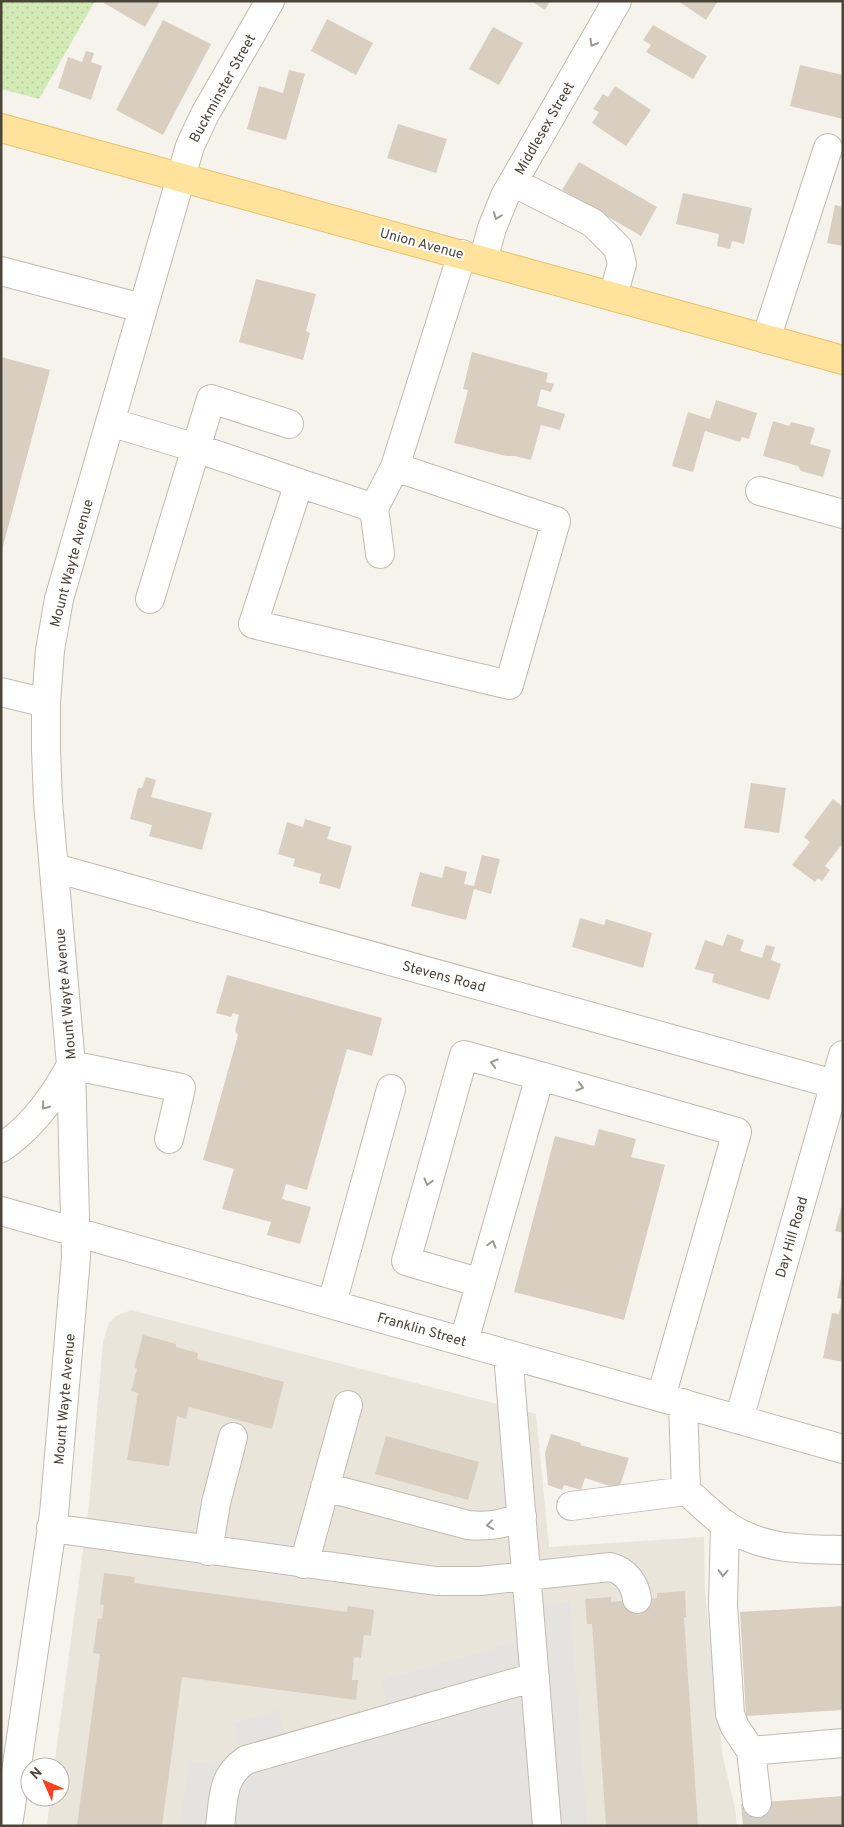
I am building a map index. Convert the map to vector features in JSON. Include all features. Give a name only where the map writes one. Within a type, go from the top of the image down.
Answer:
[{"type":"main road","name":"Union Avenue","points":[[1,128],[843,360]]},
{"type":"street","name":"Buckminster Street","points":[[180,177],[190,146],[205,114],[270,1]]},
{"type":"street","name":"Middlesex Street","points":[[374,508],[395,466],[472,257],[617,1]]},
{"type":"street","points":[[766,339],[828,148]]},
{"type":"street","name":"Mount Wayte Avenue","points":[[8,1826],[54,1514],[75,1277],[76,1231],[71,1065],[48,802],[46,703],[50,650],[59,598],[180,177]]},
{"type":"street","points":[[513,182],[593,223],[618,248],[622,264],[613,296]]},
{"type":"street","points":[[1,271],[142,308]]},
{"type":"street","points":[[150,599],[211,399],[290,424]]},
{"type":"street","points":[[110,422],[196,448],[374,508],[380,554]]},
{"type":"street","points":[[298,483],[253,624],[509,685],[556,520],[395,466]]},
{"type":"street","points":[[760,491],[843,514]]},
{"type":"street","points":[[1,692],[46,703]]},
{"type":"street","name":"Stevens Road","points":[[55,868],[834,1084]]},
{"type":"street","points":[[481,1283],[406,1261],[464,1055],[737,1132],[672,1400],[686,1491],[725,1524],[745,1536],[768,1545],[798,1549],[843,1550]]},
{"type":"street","name":"Day Hill Road","points":[[739,1419],[843,1056]]},
{"type":"street","points":[[1,1148],[40,1112],[56,1091],[71,1065],[181,1088],[169,1139]]},
{"type":"street","points":[[464,1341],[540,1076]]},
{"type":"street","points":[[332,1303],[392,1089]]},
{"type":"street","name":"Franklin Street","points":[[1,1211],[332,1303],[843,1449]]},
{"type":"street","points":[[508,1354],[547,1826]]},
{"type":"street","points":[[304,1564],[348,1405]]},
{"type":"street","points":[[208,1550],[216,1503],[233,1437]]},
{"type":"street","points":[[325,1487],[457,1523],[490,1526],[506,1523],[522,1516]]},
{"type":"street","points":[[571,1506],[686,1491]]},
{"type":"street","points":[[725,1524],[723,1605],[730,1714],[735,1727],[752,1752],[756,1803]]},
{"type":"street","points":[[51,1528],[436,1581],[480,1581],[616,1568],[632,1583],[637,1599]]},
{"type":"street","points":[[220,1826],[225,1785],[231,1773],[246,1760],[536,1677]]},
{"type":"street","points":[[752,1752],[843,1743]]},
{"type":"shaded area","points":[[131,1310],[536,1414],[549,1547],[704,1537],[705,1592],[723,1758],[735,1808],[737,1826],[47,1826],[49,1807],[70,1807],[70,1757],[55,1757],[89,1505],[103,1342],[109,1323],[116,1316]]},
{"type":"shaded area","points":[[570,1602],[587,1826],[180,1826],[189,1761],[218,1764],[241,1746],[234,1723],[278,1710],[289,1747],[390,1718],[381,1681],[532,1637],[530,1607]]},
{"type":"green space","points":[[1,1],[95,1],[39,99],[1,89]]},
{"type":"building","points":[[104,1],[160,1],[145,27],[104,3]]},
{"type":"building","points":[[531,1],[550,1],[545,10]]},
{"type":"building","points":[[678,1],[718,1],[706,20]]},
{"type":"building","points":[[327,19],[373,43],[356,75],[311,51]]},
{"type":"building","points":[[163,20],[211,44],[163,135],[116,110]]},
{"type":"building","points":[[653,25],[707,56],[693,79],[646,52],[651,45],[643,40]]},
{"type":"building","points":[[493,27],[523,43],[499,85],[469,69]]},
{"type":"building","points":[[86,51],[94,53],[91,62],[102,66],[91,100],[58,88],[68,57],[82,62]]},
{"type":"building","points":[[800,65],[843,75],[843,119],[790,106]]},
{"type":"building","points":[[289,70],[305,74],[286,140],[247,129],[259,86],[283,93]]},
{"type":"building","points":[[615,86],[651,110],[626,146],[592,123],[599,112],[593,109],[603,94],[608,97]]},
{"type":"building","points":[[398,124],[447,139],[436,173],[387,158]]},
{"type":"building","points":[[579,162],[657,207],[641,236],[562,190]]},
{"type":"building","points":[[683,193],[752,208],[744,244],[732,241],[730,249],[717,246],[719,234],[676,224]]},
{"type":"building","points":[[835,205],[843,207],[843,246],[827,243]]},
{"type":"building","points":[[256,279],[316,294],[306,331],[310,333],[303,360],[239,342]]},
{"type":"building","points":[[472,352],[548,373],[546,382],[554,384],[551,392],[541,389],[537,406],[565,414],[560,430],[541,425],[531,460],[454,443],[468,390],[463,389]]},
{"type":"building","points":[[1,357],[50,370],[2,550],[1,550]]},
{"type":"building","points":[[716,400],[757,413],[749,439],[742,437],[740,442],[705,431],[693,472],[672,466],[688,412],[710,419]]},
{"type":"building","points":[[773,421],[789,426],[791,422],[815,428],[810,444],[831,450],[823,477],[801,471],[798,466],[763,456]]},
{"type":"building","points":[[146,777],[156,780],[151,797],[212,813],[202,850],[149,836],[152,825],[130,819],[138,788],[142,788]]},
{"type":"building","points":[[751,783],[786,788],[779,833],[744,828]]},
{"type":"building","points":[[833,799],[843,807],[843,843],[825,866],[830,870],[822,881],[818,878],[815,882],[792,865],[810,842],[804,837]]},
{"type":"building","points":[[305,819],[331,827],[327,839],[352,846],[340,889],[319,883],[321,874],[293,866],[295,859],[278,854],[287,822],[303,827]]},
{"type":"building","points":[[482,855],[500,859],[491,894],[474,889],[466,920],[411,906],[420,872],[442,878],[445,866],[467,872],[464,884],[474,886]]},
{"type":"building","points":[[580,918],[604,925],[606,919],[652,933],[643,968],[572,947]]},
{"type":"building","points":[[727,934],[744,940],[740,951],[762,958],[766,945],[775,947],[771,960],[781,964],[769,1000],[712,982],[714,974],[695,969],[705,940],[723,946]]},
{"type":"building","points":[[227,975],[382,1018],[372,1056],[347,1049],[307,1190],[286,1184],[282,1199],[311,1207],[300,1244],[267,1235],[271,1222],[222,1209],[234,1169],[203,1160],[238,1035],[235,1031],[239,1015],[233,1013],[231,1017],[216,1013]]},
{"type":"building","points":[[599,1129],[636,1139],[631,1157],[665,1165],[624,1320],[514,1292],[555,1136],[594,1146]]},
{"type":"building","points":[[843,1204],[843,1233],[835,1231]]},
{"type":"building","points":[[842,1273],[843,1362],[823,1358],[832,1313],[839,1314],[842,1299],[837,1298]]},
{"type":"building","points":[[143,1335],[176,1344],[176,1347],[198,1353],[197,1359],[284,1382],[272,1429],[189,1407],[186,1419],[177,1416],[169,1466],[127,1460],[138,1393],[131,1391],[137,1369],[134,1368]]},
{"type":"building","points":[[551,1434],[581,1443],[580,1445],[629,1458],[619,1489],[585,1478],[581,1490],[564,1485],[562,1490],[548,1485],[545,1453]]},
{"type":"building","points":[[386,1436],[479,1462],[468,1500],[375,1474]]},
{"type":"building","points":[[104,1573],[135,1577],[134,1583],[347,1612],[348,1606],[374,1610],[371,1636],[364,1635],[361,1658],[354,1657],[352,1680],[358,1680],[356,1700],[182,1677],[162,1826],[77,1826],[100,1654],[93,1653],[98,1618],[102,1619],[104,1605],[100,1604]]},
{"type":"building","points":[[685,1591],[686,1617],[684,1617],[698,1826],[606,1826],[592,1624],[587,1624],[585,1599],[611,1597],[611,1602],[657,1598],[657,1593]]},
{"type":"building","points":[[843,1606],[843,1710],[746,1716],[740,1612]]},
{"type":"building","points":[[843,1796],[843,1826],[743,1826],[741,1804]]},
{"type":"tunnel","points":[[757,1803],[758,1826]]}]
